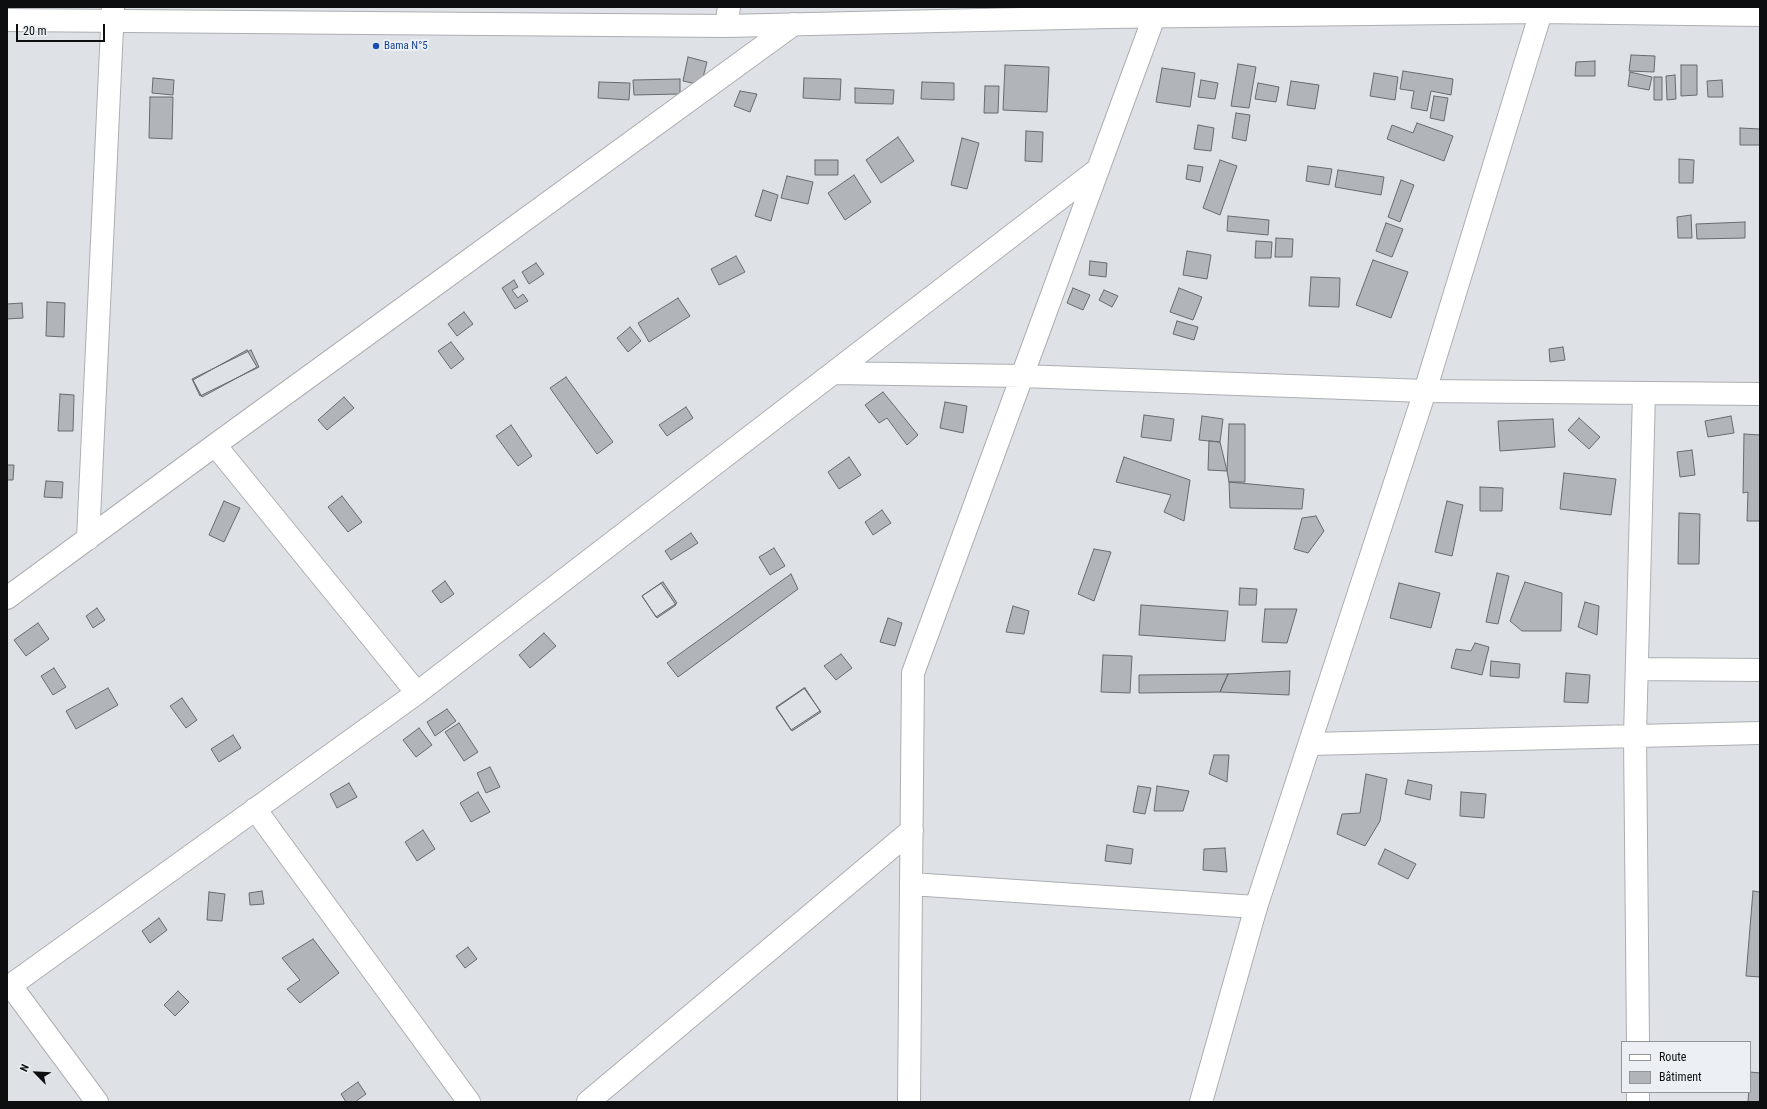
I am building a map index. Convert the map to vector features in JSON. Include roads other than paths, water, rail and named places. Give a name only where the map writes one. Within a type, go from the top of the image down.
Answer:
[{"type":"street","points":[[7,20],[112,14],[535,26],[728,17],[794,24],[1154,16],[1542,12],[1760,15]]},
{"type":"street","points":[[1201,1102],[1256,907],[1425,391],[1542,12]]},
{"type":"street","points":[[88,538],[112,14]]},
{"type":"street","points":[[909,1102],[913,673],[1154,16]]},
{"type":"street","points":[[7,598],[794,24]]},
{"type":"street","points":[[97,1102],[9,987],[417,693],[1097,170]]},
{"type":"street","points":[[833,374],[1022,376],[1425,391],[1760,394]]},
{"type":"street","points":[[1638,1041],[1635,736],[1644,393]]},
{"type":"street","points":[[215,445],[417,693]]},
{"type":"street","points":[[1637,669],[1760,670]]},
{"type":"street","points":[[1310,744],[1760,733]]},
{"type":"street","points":[[255,809],[469,1102]]},
{"type":"street","points":[[588,1102],[912,830]]},
{"type":"street","points":[[911,884],[1256,907]]},
{"type":"place","name":"Bama N°5","points":[[376,46]]}]
